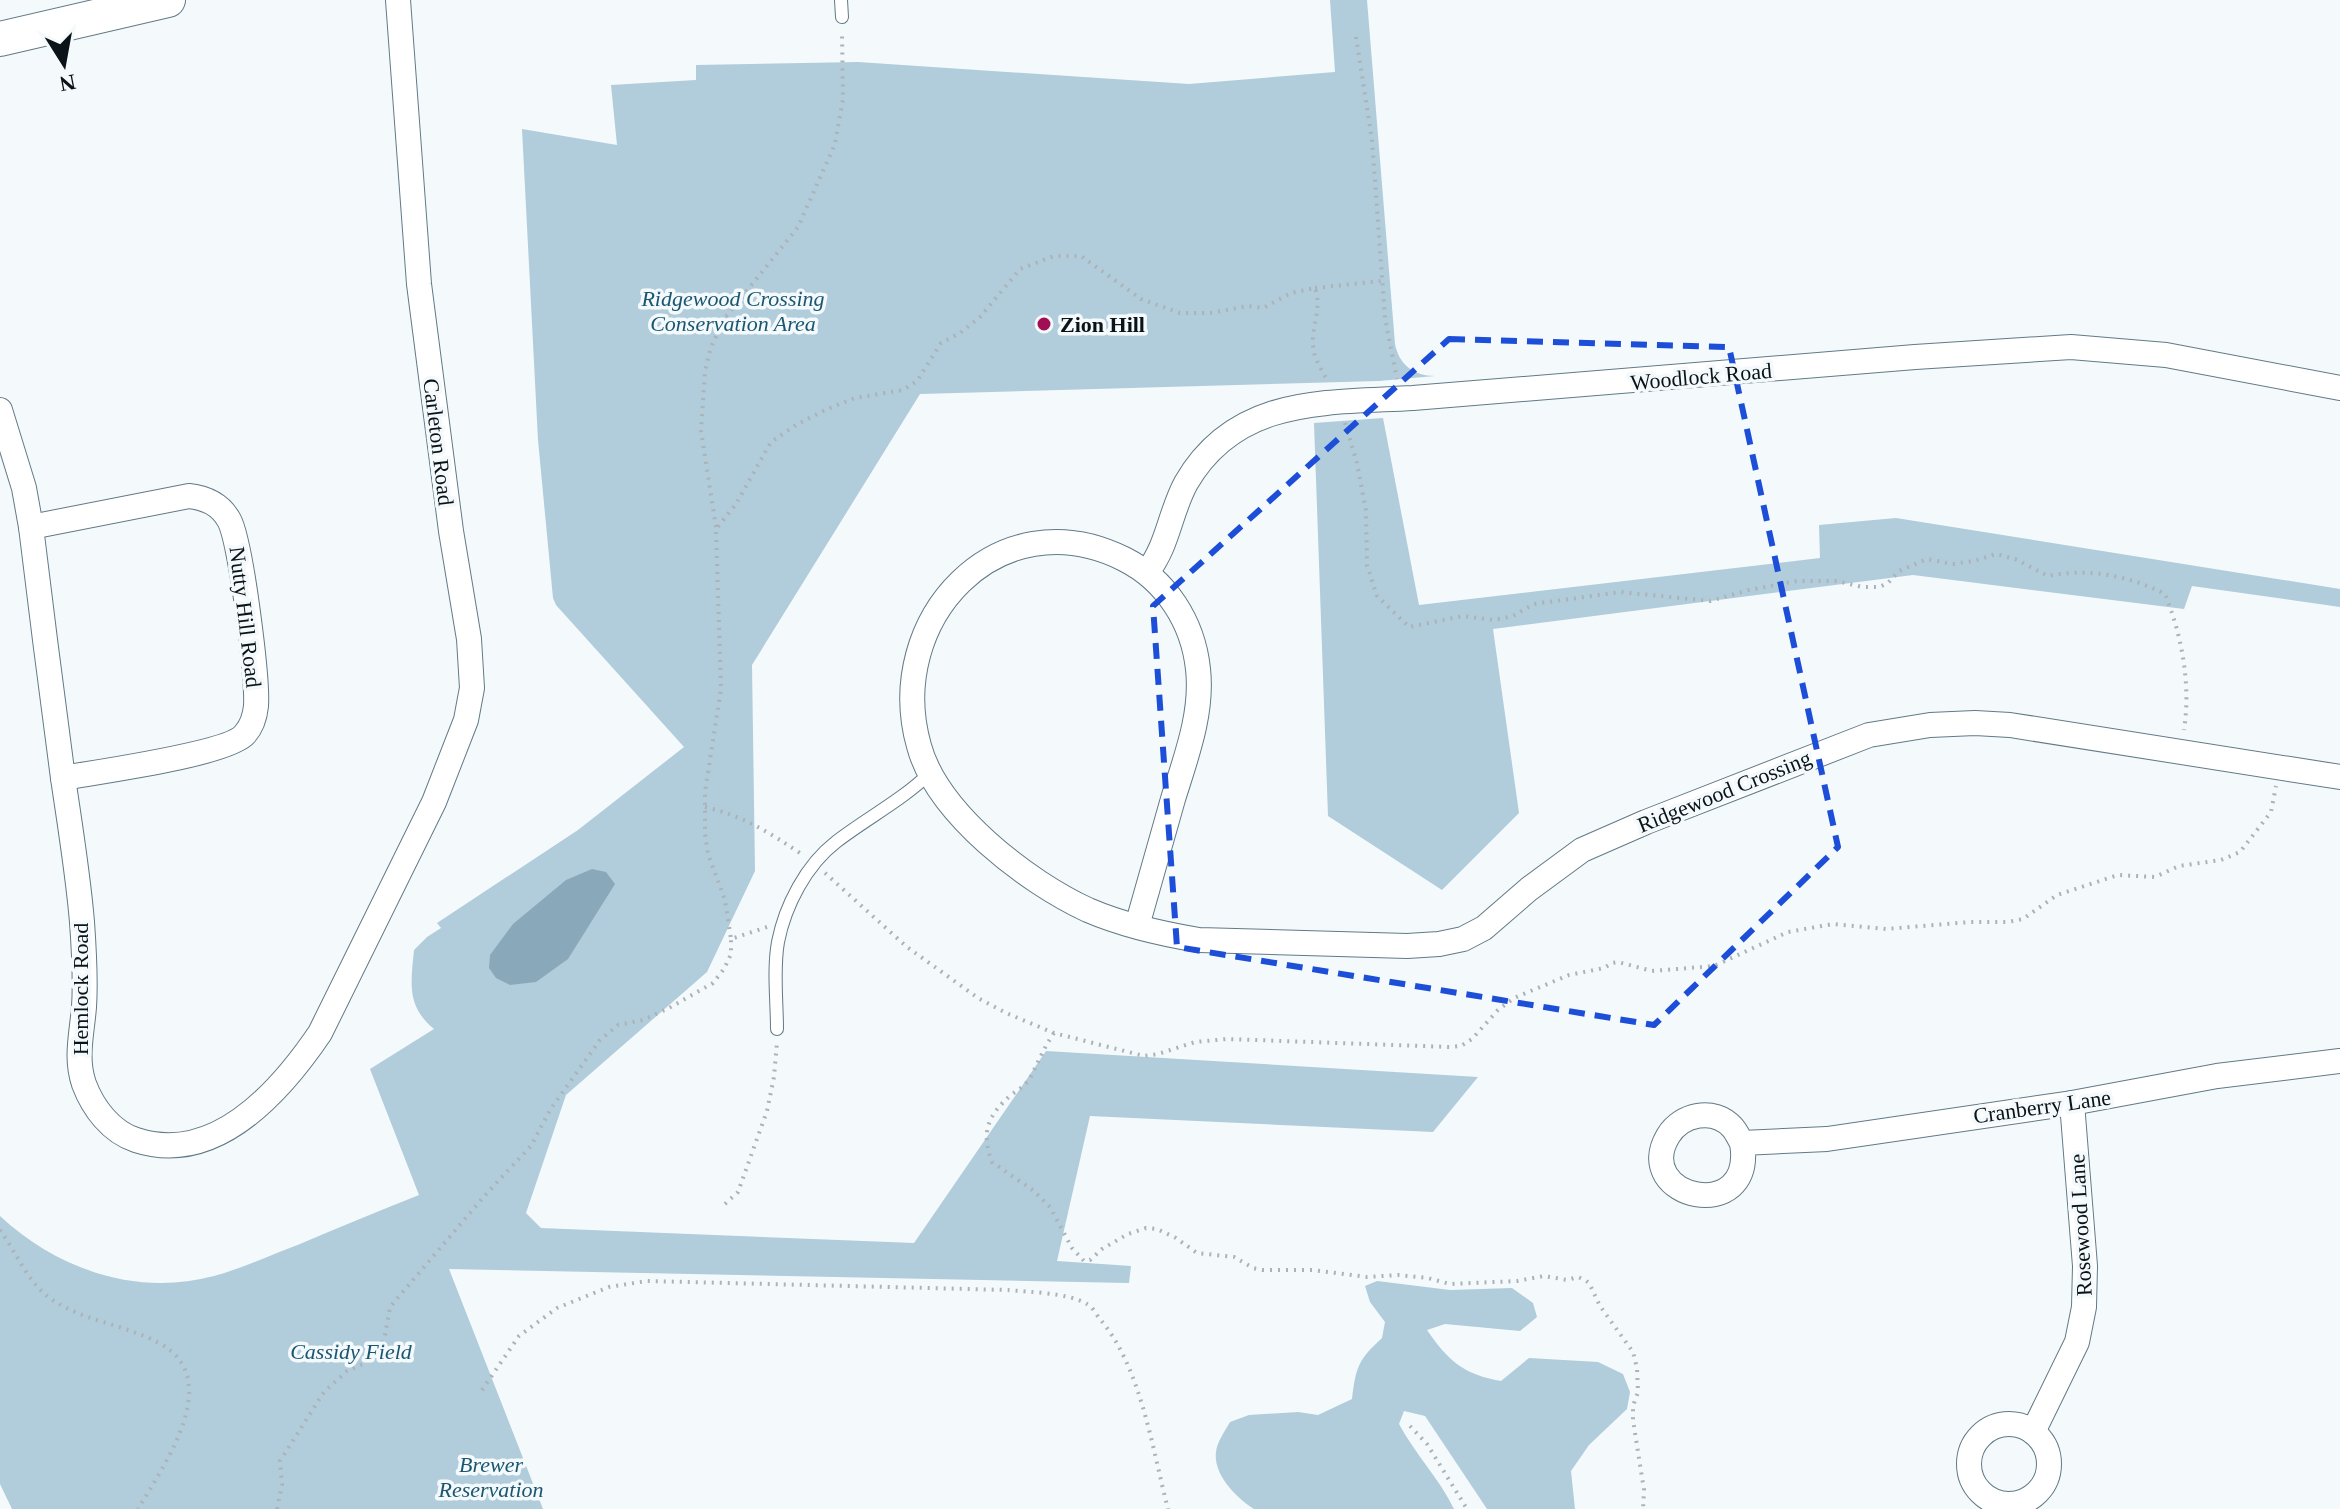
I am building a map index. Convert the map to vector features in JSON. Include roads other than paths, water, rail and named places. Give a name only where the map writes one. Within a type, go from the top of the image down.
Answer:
[{"type":"main road","points":[[0,39],[91,8],[168,0]]},
{"type":"street","name":"Carleton Road","points":[[398,0],[419,284],[451,531],[466,620],[472,688],[466,720],[452,762],[401,870]]},
{"type":"street","name":"Woodlock Road","points":[[1147,572],[1157,559],[1184,487],[1214,445],[1254,418],[1283,409],[1338,402],[2071,347],[2166,355],[2340,388]]},
{"type":"street","name":"Hemlock Road","points":[[0,410],[24,488],[31,527],[83,933],[84,1005],[79,1047],[84,1085],[92,1102],[114,1128],[127,1137],[155,1145],[180,1146],[217,1134],[242,1119],[282,1084],[320,1033],[401,870]]},
{"type":"street","name":"Nutty Hill Road","points":[[31,527],[189,496],[213,503],[228,519],[236,541],[252,659],[256,710],[247,733],[239,740],[187,755],[63,778]]},
{"type":"street","name":"Ridgewood Crossing","points":[[1137,926],[1196,715],[1199,692],[1193,642],[1185,620],[1169,595],[1147,572],[1093,546],[1067,542],[1027,545],[1003,552],[959,581],[927,627],[914,673],[911,703],[919,749],[930,773],[942,793],[980,835],[1017,867],[1089,910],[1137,926],[1199,940],[1407,946],[1463,939],[1484,928],[1563,863],[1603,840],[1812,756],[1898,728],[1975,723],[2010,725],[2340,777]]},
{"type":"street","name":"Cranberry Lane","points":[[1742,1143],[1827,1139],[2072,1103],[2217,1076],[2340,1061]]},
{"type":"street","name":"Rosewood Lane","points":[[2033,1432],[2077,1342],[2084,1307],[2085,1266],[2072,1103]]},
{"type":"lane","points":[[841,0],[842,17]]},
{"type":"lane","points":[[777,1029],[778,943],[790,906],[813,863],[835,843],[909,793],[930,773]]},
{"type":"place","name":"Zion Hill","points":[[1044,324]]},
{"type":"park label","name":"Ridgewood Crossing Conservation Area","points":[[733,310]]},
{"type":"park label","name":"Cassidy Field","points":[[351,1351]]},
{"type":"park label","name":"Brewer Reservation","points":[[491,1476]]}]
